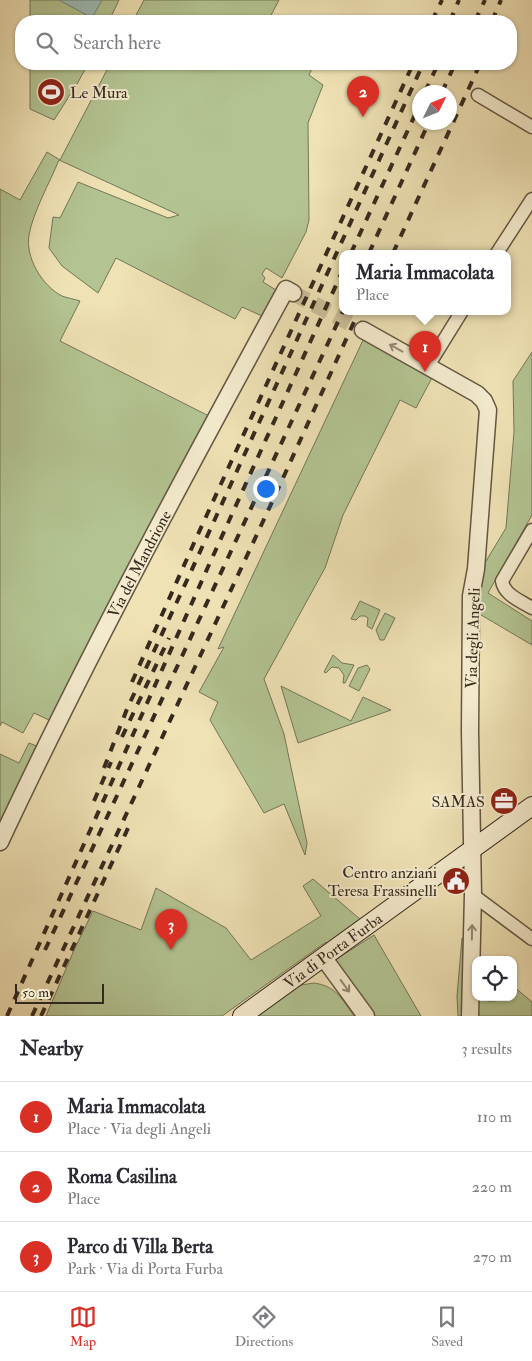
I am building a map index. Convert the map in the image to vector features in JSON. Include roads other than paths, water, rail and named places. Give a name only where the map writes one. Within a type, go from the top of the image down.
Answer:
[{"type":"main road","name":"Via di Porta Furba","points":[[242,1016],[532,806]]},
{"type":"street","points":[[478,95],[532,126]]},
{"type":"street","points":[[499,250],[532,199]]},
{"type":"street","name":"Via del Mandrione","points":[[0,842],[64,708],[289,291]]},
{"type":"street","points":[[428,366],[460,315]]},
{"type":"street","name":"Via degli Angeli","points":[[364,330],[479,395],[488,410],[476,569],[472,596],[470,732],[473,895],[470,1016]]},
{"type":"street","points":[[532,530],[502,581],[503,586],[510,594],[532,608]]},
{"type":"street","points":[[473,895],[532,939]]},
{"type":"street","points":[[323,957],[366,1016]]},
{"type":"water","points":[[59,0],[102,0],[94,15],[86,15]]},
{"type":"tunnel","points":[[293,293],[363,330]]},
{"type":"railway","points":[[435,15],[442,0]]},
{"type":"railway","points":[[453,15],[459,0]]},
{"type":"railway","points":[[478,15],[485,0]]},
{"type":"railway","points":[[495,15],[501,0]]},
{"type":"railway","points":[[132,682],[410,70]]},
{"type":"railway","points":[[104,768],[127,709],[420,70]]},
{"type":"railway","points":[[428,85],[435,70]]},
{"type":"railway","points":[[445,85],[452,70]]},
{"type":"railway","points":[[394,250],[477,70]]},
{"type":"railway","points":[[352,250],[412,121]]},
{"type":"railway","points":[[370,250],[425,130]]},
{"type":"railway","points":[[7,1016],[339,279]]},
{"type":"railway","points":[[45,950],[341,315]]},
{"type":"railway","points":[[32,1016],[357,315]]},
{"type":"railway","points":[[122,737],[169,638]]},
{"type":"railway","points":[[94,801],[111,762]]},
{"type":"railway","points":[[41,1016],[129,826]]},
{"type":"place","name":"Le Mura","points":[[51,92]]},
{"type":"place","name":"Roma Casilina","points":[[363,117]]},
{"type":"place","name":"Maria Immacolata","points":[[425,372]]},
{"type":"place","name":"SAMAS","points":[[504,801]]},
{"type":"place","name":"Centro anziani Teresa Frassinelli","points":[[456,881]]},
{"type":"place","name":"Parco di Villa Berta","points":[[171,950]]}]
